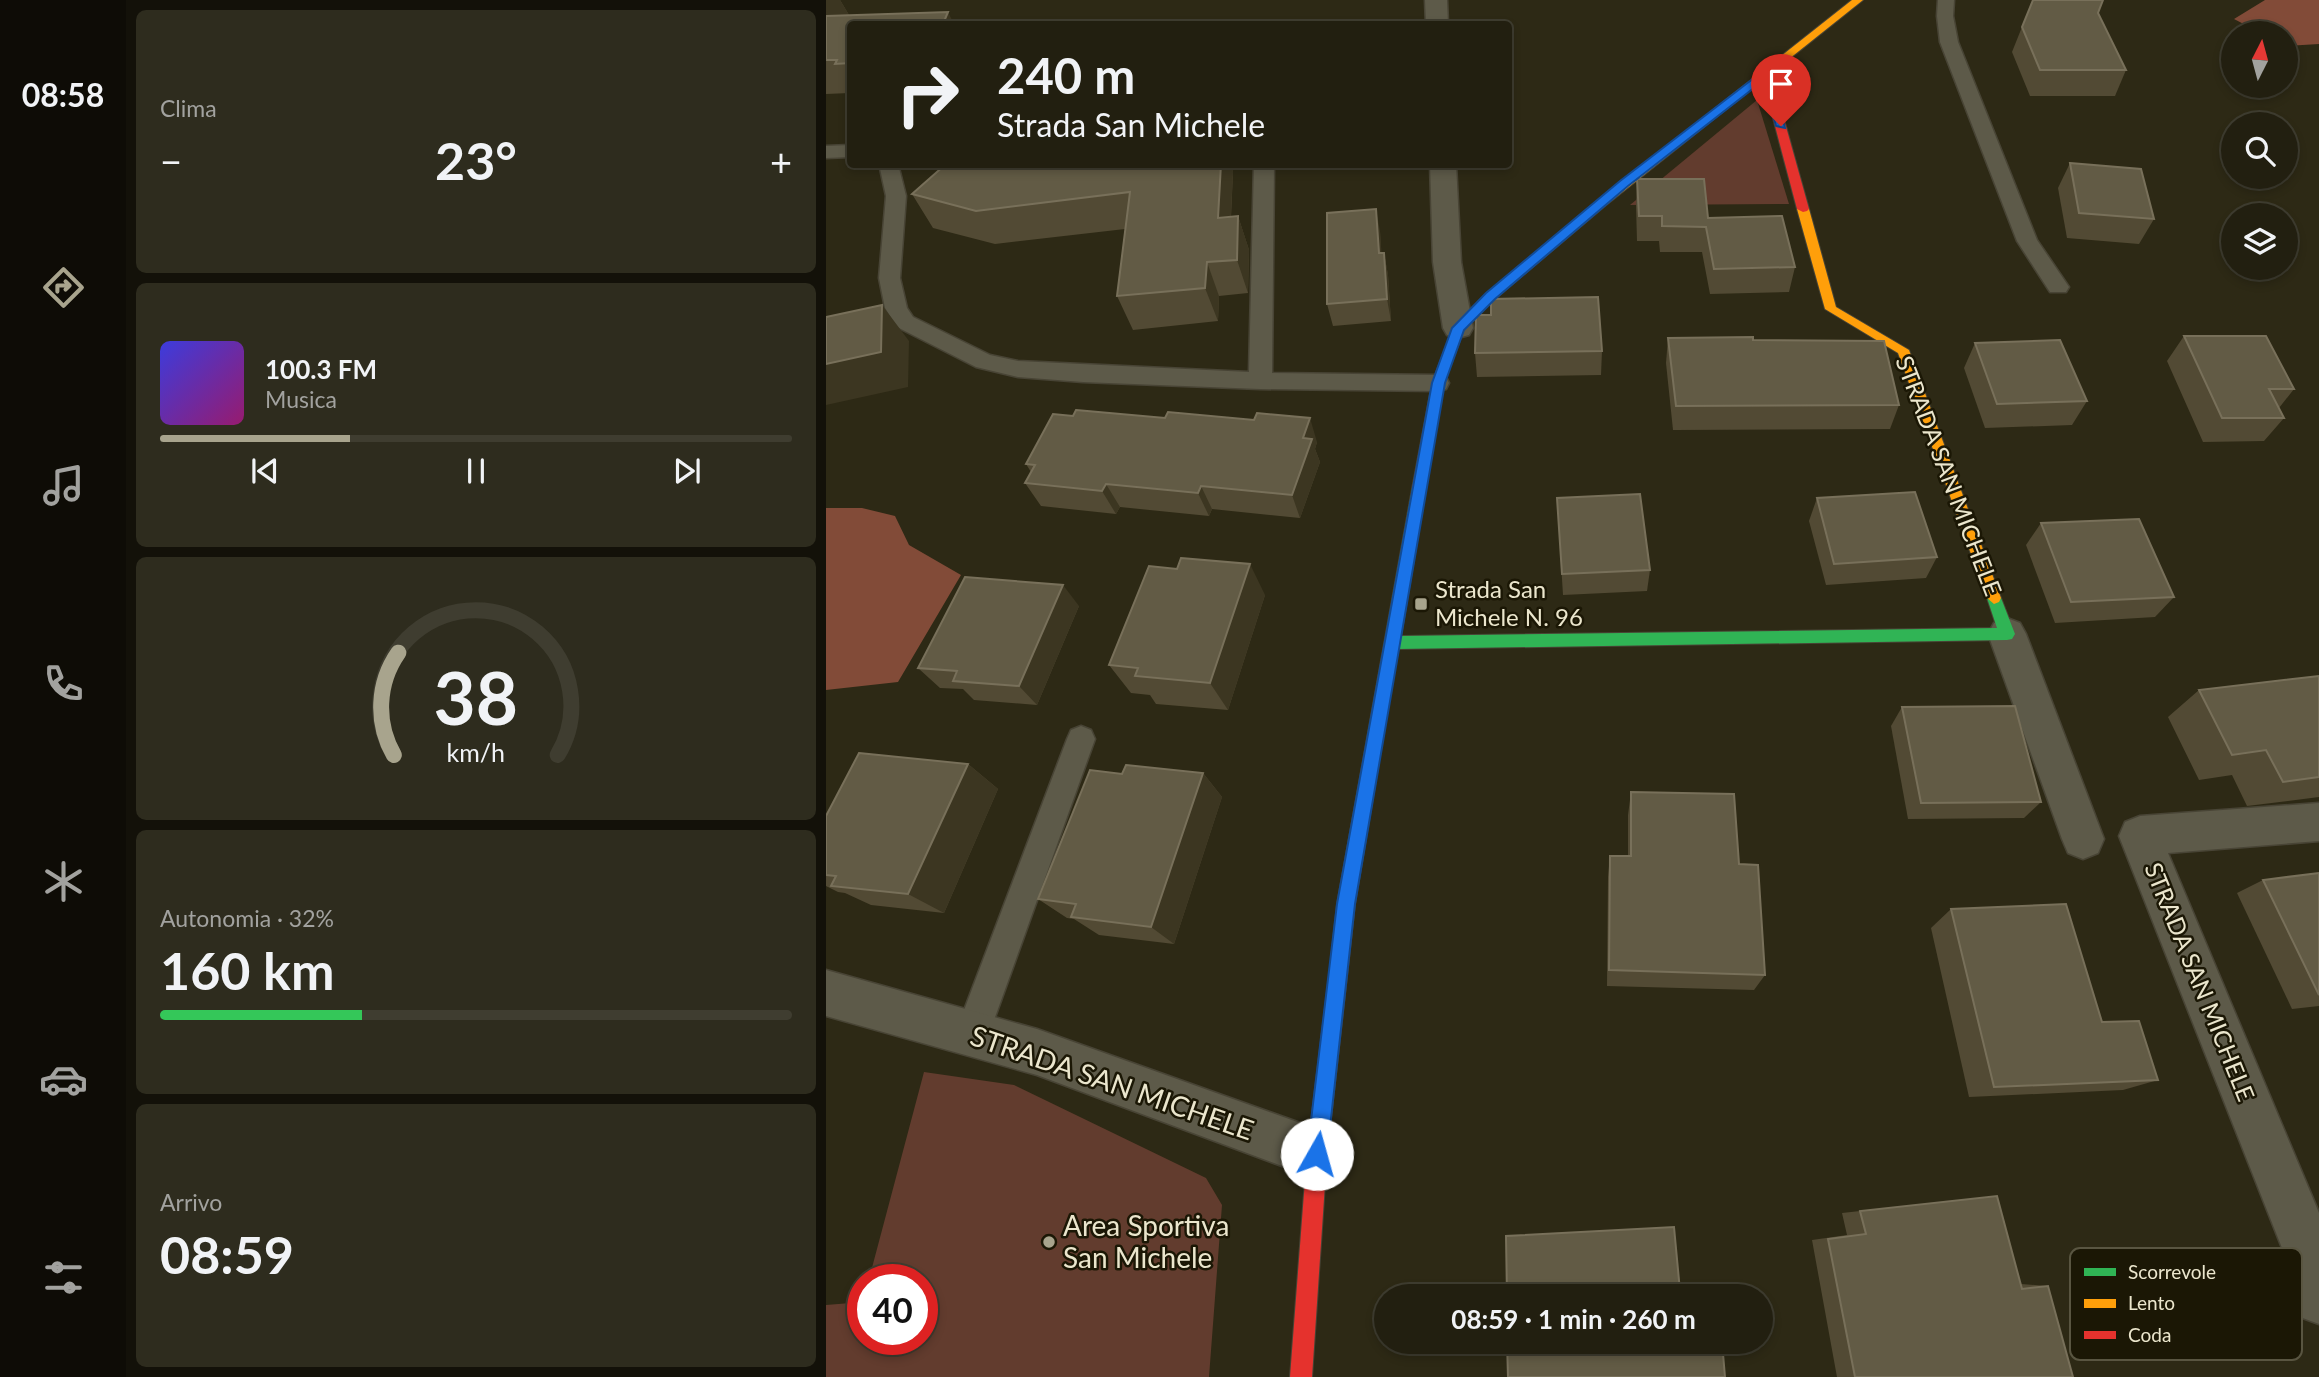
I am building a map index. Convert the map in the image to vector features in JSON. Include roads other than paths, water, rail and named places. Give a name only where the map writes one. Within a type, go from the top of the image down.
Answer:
[{"type":"street","points":[[1436,0],[1437,21]]},
{"type":"street","points":[[1301,1377],[1317,1154],[1346,904],[1438,383],[1458,328],[1490,296],[1624,184],[1858,0]]},
{"type":"street","name":"STRADA SAN MICHELE","points":[[1766,73],[1831,309],[1843,320],[1891,338],[1903,350],[2083,839]]},
{"type":"street","points":[[1443,168],[1447,262],[1458,328]]},
{"type":"street","name":"STRADA SAN MICHELE","points":[[1393,643],[2007,634]]},
{"type":"street","name":"STRADA SAN MICHELE","points":[[2319,822],[2140,836],[2310,1253],[2319,1298]]},
{"type":"street","name":"STRADA SAN MICHELE","points":[[826,993],[1037,1052],[1317,1154]]},
{"type":"lane","points":[[1946,0],[1945,16],[1954,54],[2027,241],[2058,287]]},
{"type":"lane","points":[[826,152],[847,151]]},
{"type":"lane","points":[[889,168],[896,195],[890,292],[896,311],[905,322],[984,361],[1018,369],[1083,374],[1261,381],[1438,383]]},
{"type":"lane","points":[[1261,381],[1264,168]]},
{"type":"lane","points":[[972,1034],[1081,739]]},
{"type":"place","name":"Strada San Michele N. 96","points":[[1421,604]]},
{"type":"place","name":"Area Sportiva San Michele","points":[[1049,1242]]}]
